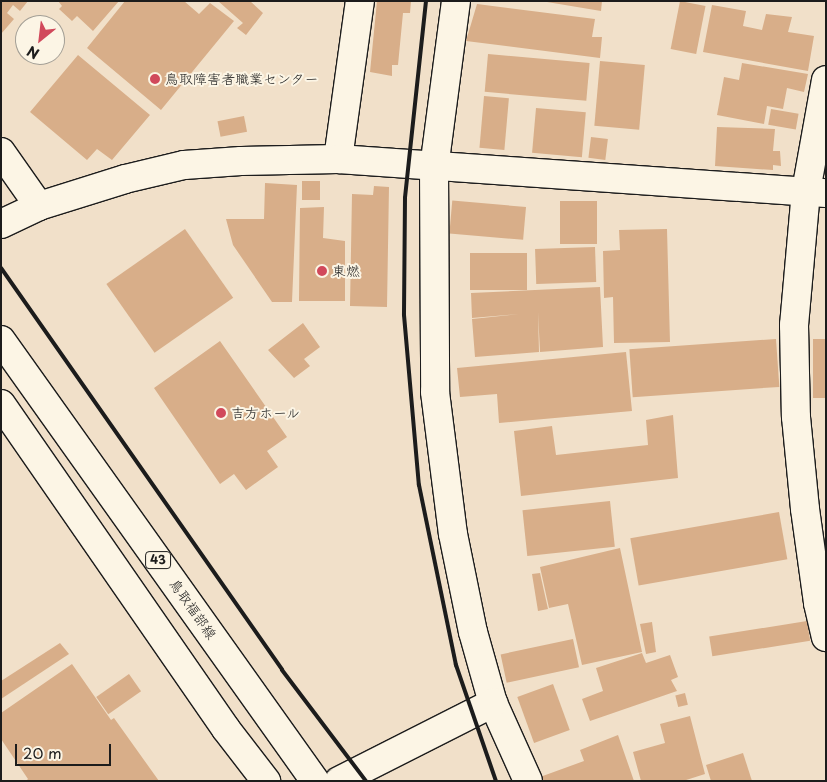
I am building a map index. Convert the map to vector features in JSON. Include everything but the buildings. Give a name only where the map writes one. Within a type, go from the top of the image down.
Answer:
[{"type":"street","points":[[338,159],[360,1]]},
{"type":"street","points":[[456,1],[434,168],[434,392],[453,534],[474,632],[493,703],[528,781]]},
{"type":"street","points":[[826,80],[816,192],[794,325],[796,417],[805,509],[826,638]]},
{"type":"street","points":[[1,152],[40,206]]},
{"type":"street","points":[[1,224],[40,206],[125,179],[184,165],[338,159],[434,168],[816,192]]},
{"type":"street","name":"鳥取福部線","points":[[1,340],[315,781]]},
{"type":"street","points":[[1,404],[226,730],[266,781]]},
{"type":"street","points":[[339,781],[493,703]]},
{"type":"railway","points":[[426,1],[405,198],[404,315],[419,485],[456,665],[496,781]]},
{"type":"railway","points":[[1,268],[282,670],[366,781]]},
{"type":"place","name":"鳥取障害者職業センター","points":[[155,79]]},
{"type":"place","name":"東燃","points":[[322,271]]},
{"type":"place","name":"吉方ホール","points":[[221,413]]}]
